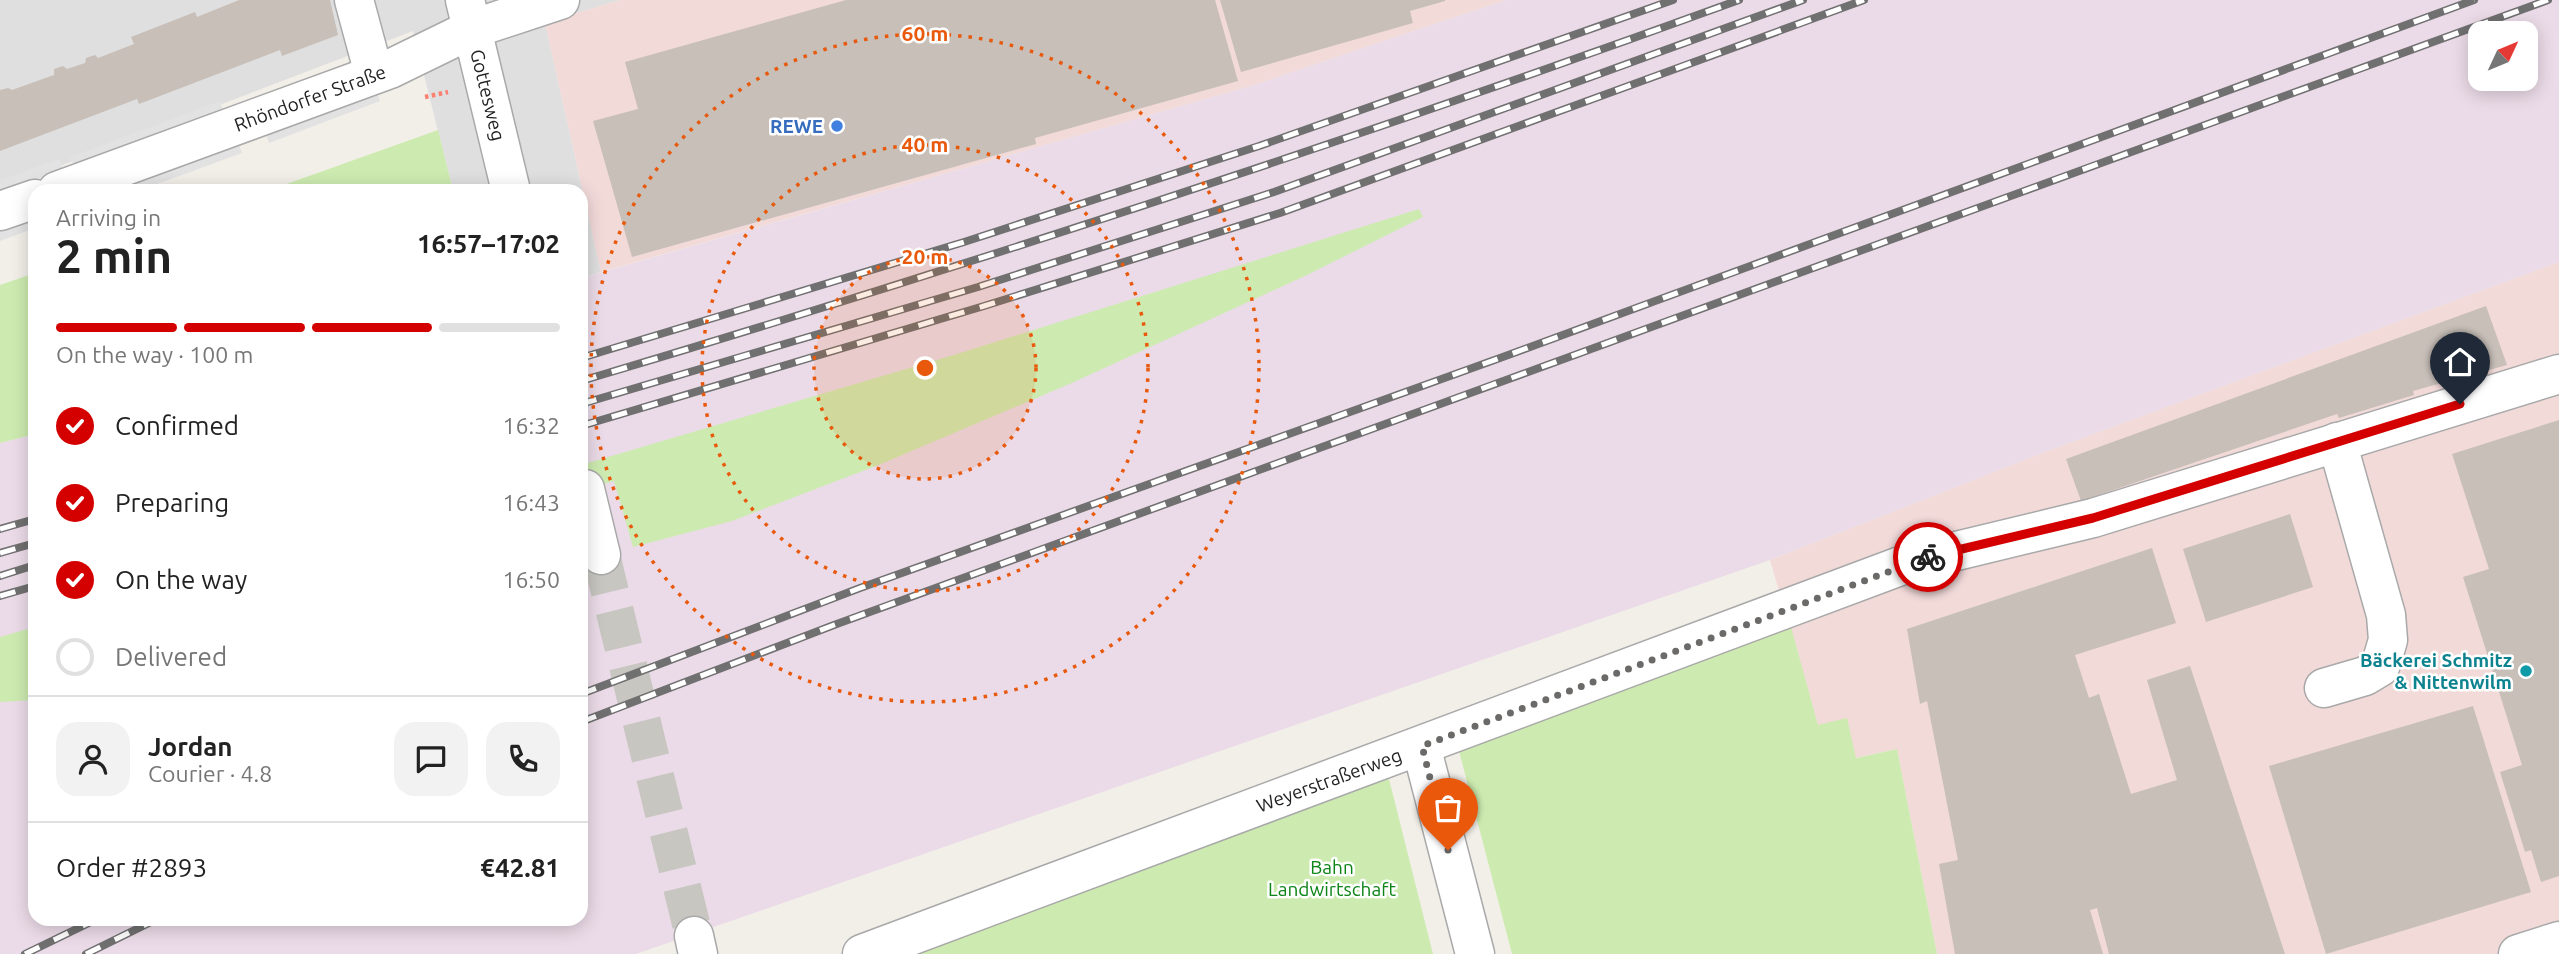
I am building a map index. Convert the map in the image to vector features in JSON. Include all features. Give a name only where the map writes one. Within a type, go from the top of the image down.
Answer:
[{"type":"street","points":[[354,0],[374,74]]},
{"type":"street","name":"Rhöndorfer Straße","points":[[76,184],[414,59],[468,15],[560,0]]},
{"type":"street","name":"Gottesweg","points":[[468,15],[509,184]]},
{"type":"street","points":[[0,211],[28,201]]},
{"type":"street","name":"Weyerstraßerweg","points":[[862,954],[1912,562],[2093,518],[2559,374]]},
{"type":"street","points":[[2324,688],[2365,676],[2380,667],[2388,640],[2386,615],[2337,442]]},
{"type":"street","points":[[588,501],[601,555]]},
{"type":"street","points":[[1422,746],[1475,954]]},
{"type":"street","points":[[2518,954],[2559,941]]},
{"type":"shaded area","points":[[0,0],[620,0],[545,23],[581,184],[451,184],[413,31],[0,189]]},
{"type":"shaded area","name":"REWE","points":[[620,0],[1506,0],[1251,86],[601,272],[588,214],[588,184],[581,184],[545,23]]},
{"type":"shaded area","points":[[1506,0],[2559,0],[2559,262],[2050,450],[1770,560],[636,954],[0,954],[0,443],[28,436],[28,926],[588,926],[588,276],[1251,86]]},
{"type":"shaded area","points":[[377,92],[380,101],[269,143],[266,133]]},
{"type":"shaded area","points":[[220,101],[223,110],[74,165],[70,157]]},
{"type":"shaded area","points":[[238,142],[242,153],[157,184],[125,184]]},
{"type":"shaded area","points":[[59,159],[63,170],[0,193],[0,180]]},
{"type":"shaded area","points":[[588,214],[601,272],[588,276]]},
{"type":"shaded area","points":[[28,219],[28,231],[0,241],[0,229]]},
{"type":"shaded area","points":[[2559,262],[2559,954],[1937,954],[1897,749],[1855,758],[1818,725],[1770,560],[2050,450]]},
{"type":"green space","points":[[438,130],[451,184],[287,184]]},
{"type":"green space","points":[[1419,209],[1423,217],[1307,275],[1074,382],[881,464],[732,521],[633,547],[614,481],[588,489],[588,463],[957,354]]},
{"type":"green space","points":[[28,275],[28,436],[0,443],[0,285]]},
{"type":"green space","points":[[1791,627],[1818,725],[1847,718],[1856,758],[1897,749],[1937,954],[1512,954],[1459,751]]},
{"type":"green space","points":[[28,629],[28,700],[0,702],[0,637]]},
{"type":"green space","name":"Bahn Landwirtschaft","points":[[1388,775],[1433,954],[912,954]]},
{"type":"building","points":[[239,0],[330,0],[338,35],[282,56],[280,50],[139,104],[137,99],[0,151],[0,90],[12,90],[54,75],[54,69],[63,66],[67,69],[85,63],[86,58],[95,55],[98,58],[134,44],[131,37],[195,12],[197,17]]},
{"type":"building","name":"REWE","points":[[846,0],[1215,0],[1238,81],[1035,138],[1036,144],[632,257],[593,121],[638,109],[625,62]]},
{"type":"building","points":[[1220,0],[1445,1],[1410,11],[1413,23],[1241,72]]},
{"type":"building","points":[[2486,306],[2507,365],[2413,391],[2414,395],[2339,418],[2337,414],[2081,501],[2066,459]]},
{"type":"building","points":[[2559,420],[2559,876],[2541,882],[2531,850],[2525,852],[2500,772],[2522,765],[2463,577],[2489,569],[2452,454]]},
{"type":"building","points":[[2290,514],[2313,587],[2206,622],[2183,549]]},
{"type":"building","points":[[2152,548],[2176,623],[2075,655],[2089,698],[2099,694],[2131,794],[2177,780],[2147,680],[2190,666],[2285,954],[2109,954],[2097,908],[2090,910],[2103,954],[1955,954],[1939,864],[1958,860],[1927,701],[1920,704],[1907,629]]},
{"type":"building","points":[[2473,706],[2531,892],[2326,954],[2269,766]]},
{"type":"tunnel","points":[[601,555],[694,936]]},
{"type":"railway","points":[[588,356],[964,242],[1259,146],[1673,0]]},
{"type":"railway","points":[[588,379],[873,292],[1163,199],[1452,102],[1739,0]]},
{"type":"railway","points":[[588,402],[978,287],[1274,192],[1803,0]]},
{"type":"railway","points":[[588,424],[984,306],[1280,213],[1864,0]]},
{"type":"railway","points":[[588,691],[860,588],[1500,358],[2474,0]]},
{"type":"railway","points":[[588,719],[834,625],[2548,0]]},
{"type":"railway","points":[[0,529],[28,521]]},
{"type":"railway","points":[[0,553],[28,545]]},
{"type":"railway","points":[[0,576],[28,567]]},
{"type":"railway","points":[[0,596],[28,588]]},
{"type":"railway","points":[[25,954],[83,926]]},
{"type":"railway","points":[[86,954],[143,926]]},
{"type":"way so far","points":[[1448,850],[1422,746],[1928,557]]},
{"type":"place","name":"REWE","points":[[837,126]]},
{"type":"place","name":"Bäckerei Schmitz & Nittenwilm","points":[[2526,671]]},
{"type":"route","points":[[1928,557],[2093,518],[2460,404]]}]
